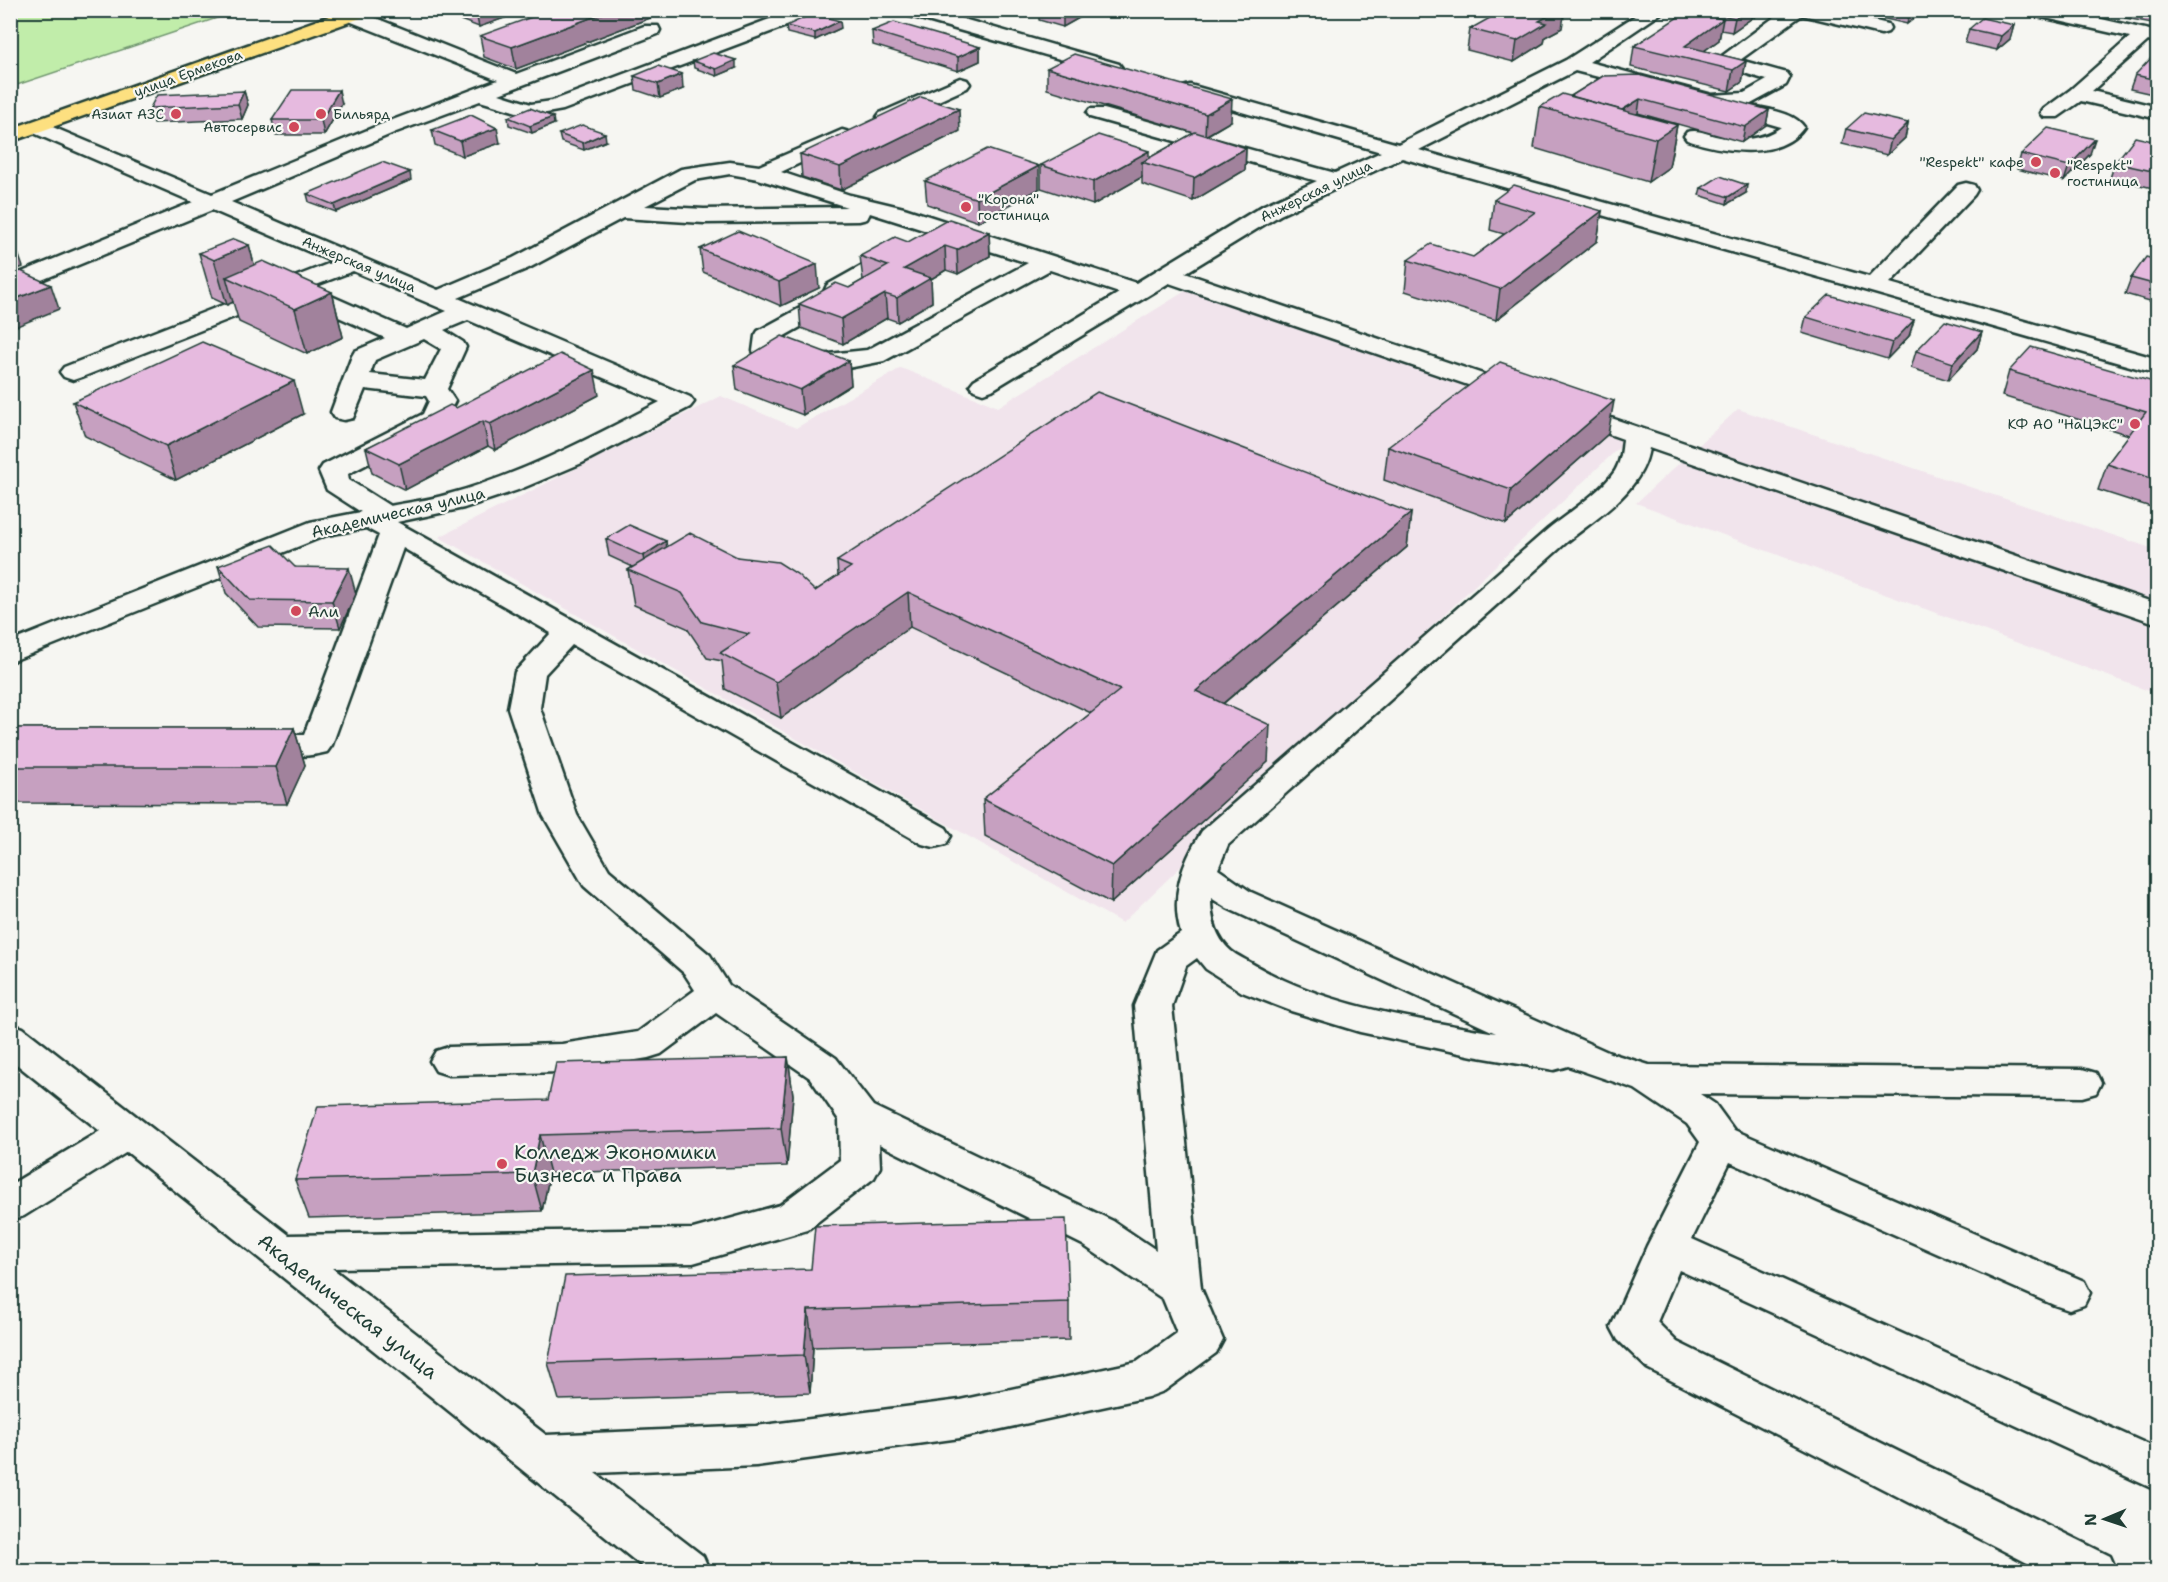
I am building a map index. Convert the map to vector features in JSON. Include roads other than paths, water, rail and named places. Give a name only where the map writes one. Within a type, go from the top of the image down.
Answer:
[{"type":"main road","name":"улица Ермекова","points":[[10,136],[358,13]]},
{"type":"street","points":[[910,10],[1126,73]]},
{"type":"street","name":"Анжерская улица","points":[[983,385],[1272,210],[1400,151],[1573,64],[1656,10]]},
{"type":"street","points":[[1712,101],[1748,99],[1779,81],[1780,77],[1733,64],[1728,62],[1728,59],[1797,10]]},
{"type":"street","points":[[1803,10],[1828,13],[1881,28]]},
{"type":"street","points":[[2035,10],[2151,36]]},
{"type":"street","points":[[358,13],[514,80]]},
{"type":"street","points":[[478,94],[530,110],[555,106],[798,15]]},
{"type":"street","points":[[10,286],[389,128],[651,30]]},
{"type":"street","points":[[2051,113],[2151,36]]},
{"type":"street","points":[[1573,64],[1786,121],[1794,127],[1785,136],[1760,144],[1726,144],[1694,136]]},
{"type":"street","points":[[762,172],[960,84]]},
{"type":"street","points":[[1172,86],[2157,368]]},
{"type":"street","points":[[2077,94],[2157,113]]},
{"type":"street","points":[[1096,113],[1337,180]]},
{"type":"street","name":"Анжерская улица","points":[[36,128],[213,201],[681,402]]},
{"type":"street","points":[[439,298],[521,263],[688,174],[730,168],[762,172],[843,200],[896,213],[1138,291]]},
{"type":"street","points":[[1873,286],[1966,190]]},
{"type":"street","points":[[619,211],[704,216],[896,213]]},
{"type":"street","points":[[950,230],[892,258],[835,290],[835,295],[830,301],[767,336],[765,351],[775,355],[821,362],[850,362],[875,356],[1048,262]]},
{"type":"street","points":[[74,372],[354,262]]},
{"type":"street","points":[[1166,274],[2126,602],[2157,615]]},
{"type":"street","points":[[290,287],[454,347],[434,389]]},
{"type":"street","points":[[344,412],[364,356],[468,311]]},
{"type":"street","points":[[356,380],[434,389],[442,401],[434,419],[333,471],[337,484],[384,523],[569,631],[934,836]]},
{"type":"street","name":"Академическая улица","points":[[10,653],[320,528],[384,523],[508,484],[573,457],[681,402]]},
{"type":"street","points":[[1597,1063],[1443,1038],[1317,1006],[1255,983],[1222,964],[1200,937],[1191,902],[1198,872],[1214,839],[1558,535],[1611,492],[1628,473],[1634,458],[1637,435]]},
{"type":"street","points":[[222,745],[316,744],[384,523]]},
{"type":"street","points":[[569,631],[530,672],[524,708],[560,816],[596,878],[697,964],[716,994],[823,1068],[859,1117],[1098,1233],[1180,1288]]},
{"type":"street","points":[[1198,872],[1239,900],[1301,926],[1597,1063],[1649,1079],[2082,1083]]},
{"type":"street","points":[[538,1455],[756,1446],[960,1419],[1148,1378],[1201,1340],[1180,1288],[1153,1006],[1170,958],[1200,937]]},
{"type":"street","points":[[449,1061],[562,1058],[648,1044],[716,994]]},
{"type":"street","name":"Академическая улица","points":[[10,1038],[686,1572]]},
{"type":"street","points":[[1649,1079],[1701,1114],[1720,1141],[2069,1293]]},
{"type":"street","points":[[279,1252],[693,1246],[793,1218],[860,1167],[859,1117]]},
{"type":"street","points":[[10,1205],[129,1132]]},
{"type":"street","points":[[1720,1141],[1668,1246],[1634,1327],[1662,1354],[2093,1572]]},
{"type":"street","points":[[1668,1246],[2157,1471]]},
{"type":"place","name":"Азиат АЗС","points":[[176,114]]},
{"type":"place","name":"Бильярд","points":[[321,114]]},
{"type":"place","name":"Автосервис","points":[[294,127]]},
{"type":"place","name":"\"Respekt\" кафе","points":[[2036,162]]},
{"type":"place","name":"\"Respekt\" гостиница","points":[[2055,173]]},
{"type":"place","name":"\"Корона\" гостиница","points":[[966,207]]},
{"type":"place","name":"КФ АО \"НаЦЭкС\"","points":[[2135,424]]},
{"type":"place","name":"Али","points":[[296,611]]},
{"type":"place","name":"Колледж Экономики Бизнеса и Права","points":[[502,1164]]}]
